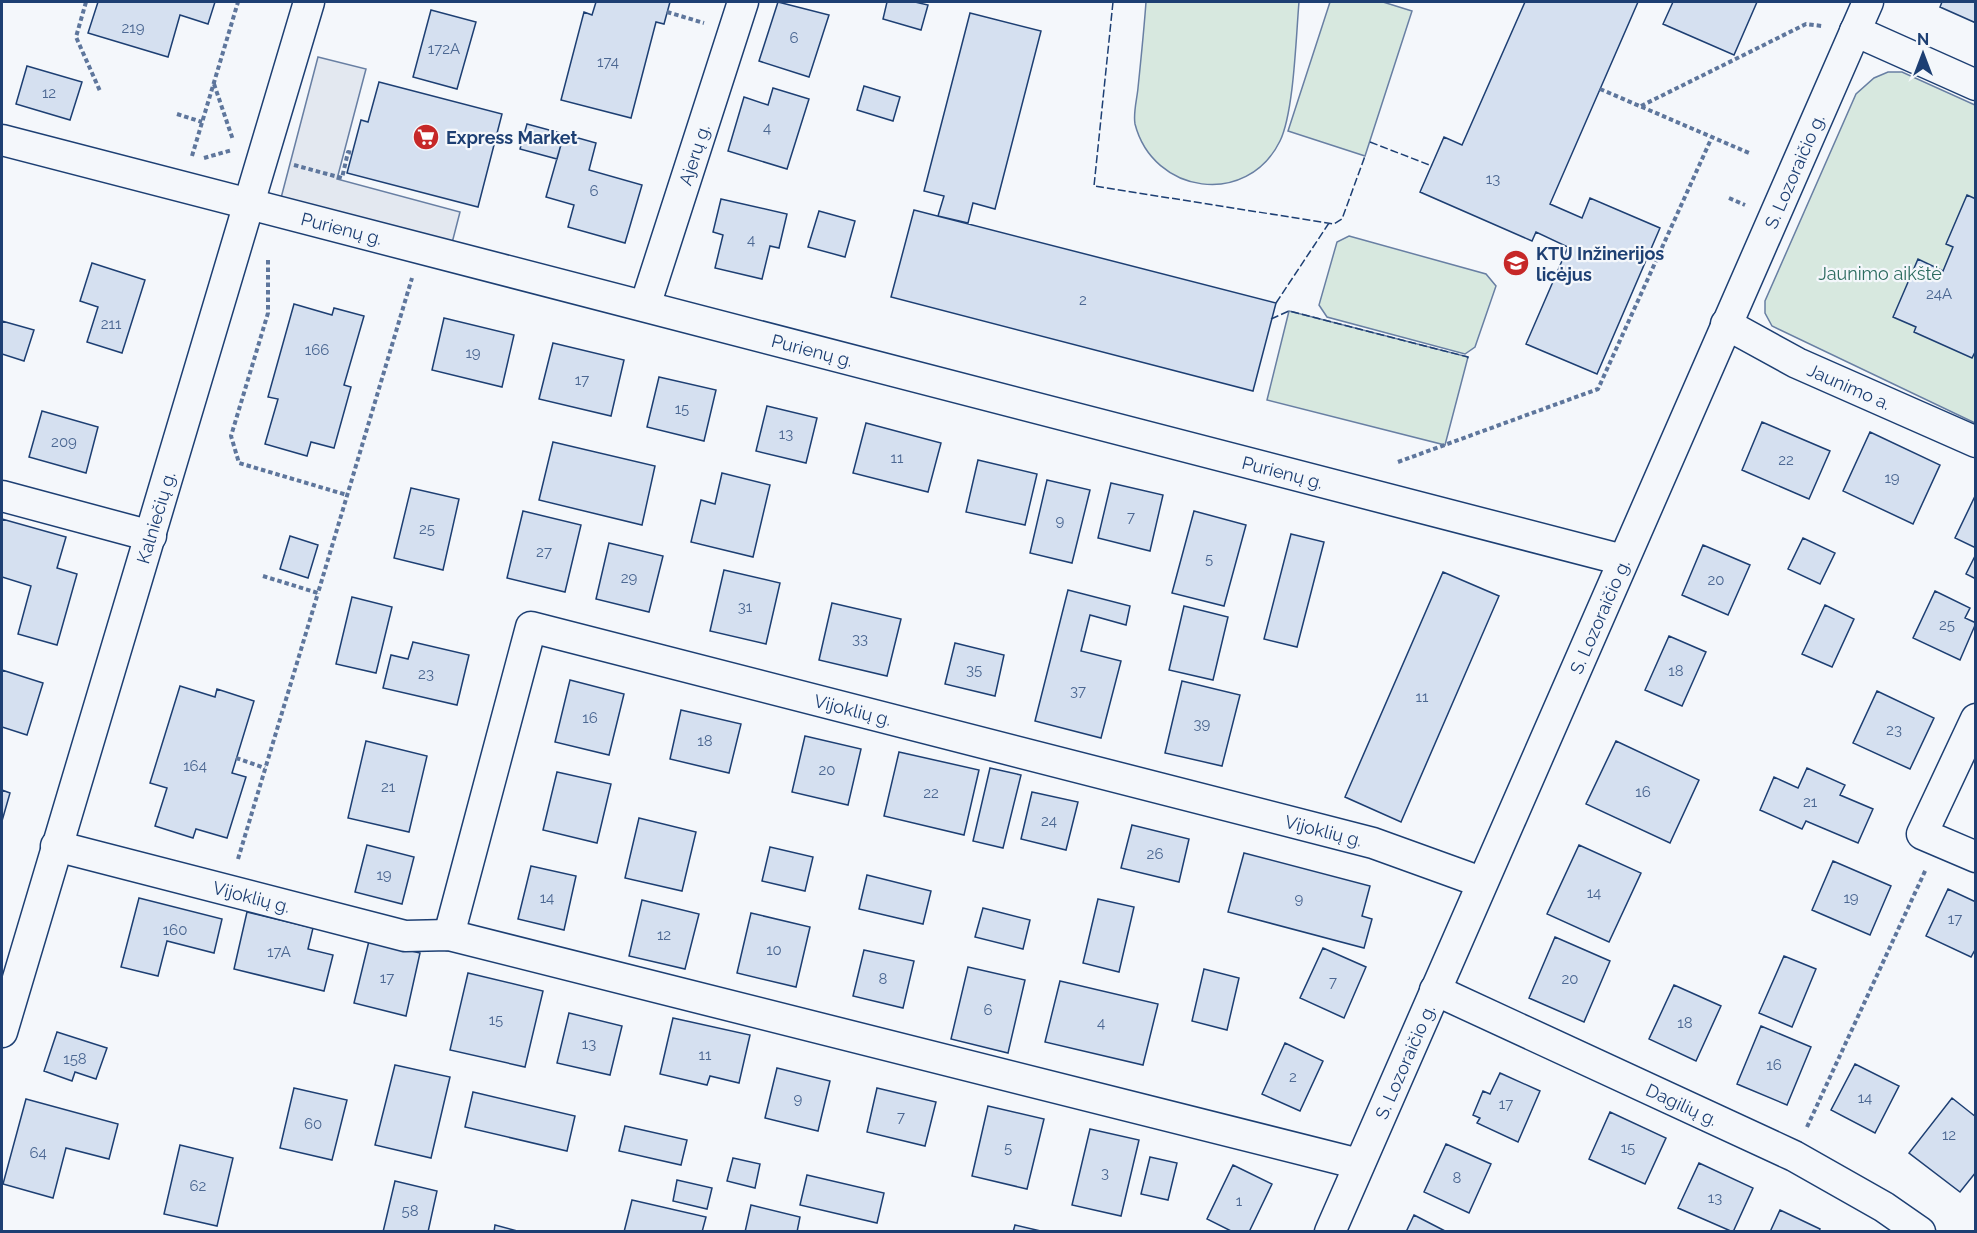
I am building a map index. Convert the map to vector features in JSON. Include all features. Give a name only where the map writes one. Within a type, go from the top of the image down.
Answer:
[{"type":"street","name":"Kalniečių g.","points":[[2,1032],[6,999],[56,846],[309,2]]},
{"type":"street","name":"Ajerų g.","points":[[645,306],[743,2]]},
{"type":"street","name":"S. Lozoraičio g.","points":[[1330,1232],[1868,2]]},
{"type":"street","points":[[1855,31],[1976,85]]},
{"type":"street","name":"Purienų g.","points":[[2,140],[1623,560]]},
{"type":"street","name":"Jaunimo a.","points":[[1726,324],[1797,363],[1976,442]]},
{"type":"street","points":[[2,496],[150,536]]},
{"type":"street","name":"Vijoklių g.","points":[[449,935],[531,627],[1373,843],[1482,882]]},
{"type":"street","points":[[1976,719],[1922,834],[1976,857]]},
{"type":"street","name":"Vijoklių g.","points":[[56,846],[405,936],[449,935],[1359,1164]]},
{"type":"street","name":"Dagilių g.","points":[[1435,990],[1794,1156],[1884,1207],[1920,1232]]},
{"type":"path","points":[[86,2],[76,37],[100,91]]},
{"type":"path","points":[[214,84],[236,149],[190,163],[238,2]]},
{"type":"path","points":[[1641,106],[1806,24],[1855,31]]},
{"type":"path","points":[[1600,89],[1749,153]]},
{"type":"path","points":[[177,114],[202,122]]},
{"type":"path","points":[[1398,462],[1598,388],[1712,137]]},
{"type":"path","points":[[262,156],[342,178],[348,152],[352,153]]},
{"type":"path","points":[[228,891],[420,248]]},
{"type":"path","points":[[268,255],[268,313],[231,436],[240,463],[347,495]]},
{"type":"path","points":[[263,576],[318,593]]},
{"type":"path","points":[[236,759],[265,768]]},
{"type":"path","points":[[1794,1156],[1939,841]]},
{"type":"green space","points":[[1146,2],[1299,2],[1294,73],[1285,128],[1280,141],[1265,162],[1246,176],[1224,184],[1202,184],[1180,178],[1161,166],[1145,148],[1135,124],[1134,115]]},
{"type":"green space","points":[[1330,2],[1383,2],[1412,11],[1365,156],[1288,131]]},
{"type":"green space","name":"Jaunimo aikštė","points":[[1888,72],[1902,72],[1975,105],[1975,423],[1772,326],[1765,313],[1765,301],[1856,94],[1874,78]]},
{"type":"green space","points":[[1349,236],[1486,274],[1496,286],[1475,347],[1465,354],[1327,317],[1319,305],[1337,242]]},
{"type":"green space","points":[[1289,311],[1468,357],[1445,445],[1267,400]]},
{"type":"shaded area","points":[[318,57],[366,69],[337,179],[460,212],[452,243],[281,198]]},
{"type":"building","points":[[98,2],[215,2],[208,24],[180,15],[168,57],[88,33]]},
{"type":"building","points":[[596,2],[670,2],[664,24],[656,22],[631,118],[561,100],[584,12],[592,15]]},
{"type":"building","points":[[778,2],[829,15],[809,77],[759,61]]},
{"type":"building","points":[[887,2],[915,2],[928,5],[921,30],[883,19]]},
{"type":"building","points":[[1525,2],[1638,2],[1550,204],[1582,218],[1590,198],[1660,228],[1597,374],[1526,344],[1568,247],[1536,232],[1532,241],[1420,192],[1444,137],[1462,145]]},
{"type":"building","points":[[1673,2],[1757,2],[1734,55],[1663,24]]},
{"type":"building","points":[[1942,2],[1976,2],[1976,23],[1940,7]]},
{"type":"building","points":[[431,10],[476,22],[457,89],[413,77]]},
{"type":"building","points":[[970,13],[1041,31],[995,209],[973,203],[968,223],[938,216],[944,196],[924,191]]},
{"type":"building","points":[[27,66],[82,82],[70,120],[16,104]]},
{"type":"building","name":"Express Market","points":[[379,82],[502,114],[478,207],[347,173],[361,120],[368,122]]},
{"type":"building","points":[[864,86],[900,97],[893,121],[857,110]]},
{"type":"building","points":[[773,88],[809,99],[787,169],[728,151],[744,97],[768,105]]},
{"type":"building","points":[[527,124],[564,134],[557,159],[520,149]]},
{"type":"building","points":[[564,134],[596,143],[589,170],[642,185],[625,243],[568,227],[574,205],[546,197]]},
{"type":"building","points":[[1967,195],[1976,199],[1976,350],[1972,358],[1914,332],[1916,327],[1893,317],[1918,259],[1943,271],[1953,247],[1946,244]]},
{"type":"building","points":[[721,199],[787,214],[779,248],[770,246],[762,279],[715,268],[723,235],[713,232]]},
{"type":"building","points":[[914,210],[1276,303],[1253,391],[891,297]]},
{"type":"building","points":[[819,211],[855,221],[845,257],[808,247]]},
{"type":"building","points":[[92,263],[145,280],[122,353],[87,342],[98,307],[80,301]]},
{"type":"building","points":[[294,304],[332,315],[334,308],[364,316],[344,385],[351,387],[334,448],[311,442],[307,456],[265,444],[278,399],[268,397]]},
{"type":"building","points":[[444,318],[514,335],[502,387],[432,370]]},
{"type":"building","points":[[2,321],[34,330],[24,361],[2,354]]},
{"type":"building","points":[[553,343],[624,360],[611,416],[539,399]]},
{"type":"building","points":[[659,377],[716,390],[704,441],[647,427]]},
{"type":"building","points":[[767,406],[817,418],[806,463],[756,451]]},
{"type":"building","points":[[42,411],[98,427],[86,473],[29,457]]},
{"type":"building","points":[[1762,422],[1830,451],[1809,499],[1742,470]]},
{"type":"building","points":[[866,423],[941,443],[928,492],[853,473]]},
{"type":"building","points":[[1870,432],[1940,465],[1913,524],[1843,491]]},
{"type":"building","points":[[553,442],[655,466],[642,525],[539,500]]},
{"type":"building","points":[[978,460],[1037,474],[1025,525],[966,512]]},
{"type":"building","points":[[722,473],[770,485],[753,557],[691,542],[701,500],[715,504]]},
{"type":"building","points":[[1047,480],[1090,490],[1072,563],[1030,553]]},
{"type":"building","points":[[1111,483],[1163,495],[1150,551],[1098,538]]},
{"type":"building","points":[[411,488],[459,499],[443,570],[394,558]]},
{"type":"building","points":[[1976,494],[1976,548],[1955,538]]},
{"type":"building","points":[[523,511],[581,525],[565,592],[507,578]]},
{"type":"building","points":[[1194,511],[1246,525],[1224,606],[1172,593]]},
{"type":"building","points":[[2,519],[66,537],[57,568],[77,574],[57,645],[18,634],[31,586],[2,577]]},
{"type":"building","points":[[1291,534],[1324,542],[1297,647],[1264,639]]},
{"type":"building","points":[[290,536],[318,545],[308,578],[280,569]]},
{"type":"building","points":[[1803,538],[1835,553],[1820,584],[1788,569]]},
{"type":"building","points":[[609,543],[663,556],[649,612],[596,599]]},
{"type":"building","points":[[1703,545],[1750,565],[1728,615],[1682,595]]},
{"type":"building","points":[[1976,554],[1976,579],[1966,574]]},
{"type":"building","points":[[724,570],[780,583],[766,644],[710,631]]},
{"type":"building","points":[[1443,572],[1499,596],[1401,822],[1345,797]]},
{"type":"building","points":[[1068,590],[1130,606],[1126,625],[1090,615],[1081,651],[1121,661],[1101,738],[1035,721]]},
{"type":"building","points":[[1935,591],[1970,608],[1965,618],[1976,623],[1960,660],[1913,638]]},
{"type":"building","points":[[352,597],[392,607],[376,673],[336,664]]},
{"type":"building","points":[[832,603],[901,619],[887,676],[819,660]]},
{"type":"building","points":[[1825,605],[1854,619],[1832,667],[1802,654]]},
{"type":"building","points":[[1184,606],[1228,617],[1213,680],[1169,670]]},
{"type":"building","points":[[1669,636],[1706,652],[1682,706],[1645,690]]},
{"type":"building","points":[[413,642],[469,655],[457,705],[383,688],[391,655],[408,659]]},
{"type":"building","points":[[955,643],[1004,655],[995,696],[945,684]]},
{"type":"building","points":[[2,670],[43,683],[27,735],[2,727]]},
{"type":"building","points":[[570,680],[624,694],[609,755],[555,742]]},
{"type":"building","points":[[1182,681],[1240,695],[1222,766],[1165,753]]},
{"type":"building","points":[[180,686],[215,697],[217,689],[254,701],[232,773],[246,777],[227,838],[196,829],[193,838],[155,826],[167,788],[150,783]]},
{"type":"building","points":[[1877,691],[1934,718],[1910,769],[1853,743]]},
{"type":"building","points":[[681,710],[741,724],[729,773],[670,759]]},
{"type":"building","points":[[805,736],[861,749],[848,805],[792,792]]},
{"type":"building","points":[[366,741],[427,756],[409,832],[348,818]]},
{"type":"building","points":[[1616,741],[1699,780],[1670,843],[1586,804]]},
{"type":"building","points":[[899,752],[979,770],[964,835],[884,816]]},
{"type":"building","points":[[990,768],[1021,775],[1003,848],[973,841]]},
{"type":"building","points":[[1807,768],[1845,785],[1840,795],[1873,809],[1858,843],[1806,821],[1802,829],[1760,810],[1774,777],[1798,788]]},
{"type":"building","points":[[557,772],[611,784],[597,843],[543,830]]},
{"type":"building","points":[[2,790],[10,793],[2,821]]},
{"type":"building","points":[[1032,792],[1078,802],[1066,850],[1021,839]]},
{"type":"building","points":[[639,818],[696,832],[682,891],[625,878]]},
{"type":"building","points":[[1132,825],[1189,839],[1179,882],[1121,868]]},
{"type":"building","points":[[367,845],[414,857],[402,904],[355,892]]},
{"type":"building","points":[[1579,845],[1641,873],[1609,942],[1547,914]]},
{"type":"building","points":[[770,847],[813,857],[805,891],[762,881]]},
{"type":"building","points":[[1244,853],[1370,886],[1362,916],[1372,919],[1364,948],[1228,912]]},
{"type":"building","points":[[1833,861],[1891,886],[1870,935],[1812,910]]},
{"type":"building","points":[[531,866],[576,876],[564,930],[518,919]]},
{"type":"building","points":[[867,875],[931,891],[923,924],[859,909]]},
{"type":"building","points":[[1948,889],[1976,902],[1976,948],[1971,957],[1926,936]]},
{"type":"building","points":[[139,898],[222,919],[214,953],[167,941],[158,976],[121,967]]},
{"type":"building","points":[[1098,899],[1134,907],[1119,972],[1083,963]]},
{"type":"building","points":[[642,900],[699,914],[685,969],[629,956]]},
{"type":"building","points":[[983,908],[1030,920],[1023,949],[975,937]]},
{"type":"building","points":[[247,912],[313,928],[308,949],[333,955],[324,991],[234,969]]},
{"type":"building","points":[[751,913],[810,927],[796,987],[737,973]]},
{"type":"building","points":[[1555,937],[1610,961],[1584,1022],[1529,998]]},
{"type":"building","points":[[369,941],[420,953],[406,1016],[354,1003]]},
{"type":"building","points":[[1323,948],[1366,967],[1344,1018],[1300,998]]},
{"type":"building","points":[[864,950],[914,961],[903,1008],[853,996]]},
{"type":"building","points":[[1784,956],[1816,969],[1792,1027],[1759,1013]]},
{"type":"building","points":[[968,967],[1025,980],[1008,1053],[951,1039]]},
{"type":"building","points":[[1204,969],[1239,978],[1227,1030],[1192,1021]]},
{"type":"building","points":[[468,973],[543,991],[525,1067],[450,1050]]},
{"type":"building","points":[[1060,981],[1158,1004],[1143,1065],[1045,1042]]},
{"type":"building","points":[[1674,985],[1721,1006],[1696,1061],[1649,1039]]},
{"type":"building","points":[[569,1013],[622,1026],[610,1075],[557,1063]]},
{"type":"building","points":[[673,1018],[750,1035],[739,1083],[710,1076],[707,1085],[660,1074]]},
{"type":"building","points":[[1761,1026],[1811,1047],[1787,1105],[1737,1084]]},
{"type":"building","points":[[57,1032],[107,1048],[96,1079],[75,1072],[72,1081],[44,1071]]},
{"type":"building","points":[[1285,1043],[1323,1061],[1300,1111],[1262,1094]]},
{"type":"building","points":[[1855,1064],[1899,1086],[1875,1133],[1831,1110]]},
{"type":"building","points":[[395,1065],[450,1077],[431,1158],[375,1145]]},
{"type":"building","points":[[777,1068],[830,1081],[818,1131],[765,1118]]},
{"type":"building","points":[[1500,1073],[1540,1091],[1518,1142],[1477,1123],[1480,1118],[1473,1115],[1483,1091],[1490,1094]]},
{"type":"building","points":[[294,1088],[347,1100],[332,1160],[280,1148]]},
{"type":"building","points":[[877,1088],[936,1102],[925,1146],[867,1132]]},
{"type":"building","points":[[473,1092],[575,1116],[567,1151],[465,1127]]},
{"type":"building","points":[[1952,1098],[1976,1117],[1976,1172],[1960,1192],[1909,1153]]},
{"type":"building","points":[[26,1099],[118,1124],[109,1159],[66,1148],[53,1198],[3,1184]]},
{"type":"building","points":[[988,1106],[1044,1119],[1027,1189],[972,1176]]},
{"type":"building","points":[[1610,1112],[1666,1138],[1645,1184],[1589,1159]]},
{"type":"building","points":[[625,1126],[687,1140],[681,1165],[619,1151]]},
{"type":"building","points":[[1090,1129],[1139,1140],[1121,1216],[1072,1205]]},
{"type":"building","points":[[1446,1144],[1491,1164],[1469,1213],[1424,1192]]},
{"type":"building","points":[[180,1145],[233,1158],[217,1226],[164,1214]]},
{"type":"building","points":[[1150,1157],[1177,1163],[1168,1200],[1141,1194]]},
{"type":"building","points":[[733,1158],[760,1164],[755,1188],[727,1181]]},
{"type":"building","points":[[1699,1163],[1753,1188],[1733,1232],[1678,1208]]},
{"type":"building","points":[[1233,1165],[1272,1184],[1249,1232],[1233,1232],[1207,1219]]},
{"type":"building","points":[[807,1175],[884,1193],[877,1223],[800,1205]]},
{"type":"building","points":[[677,1180],[712,1188],[707,1209],[673,1201]]},
{"type":"building","points":[[395,1181],[437,1191],[428,1232],[383,1232]]},
{"type":"building","points":[[632,1200],[706,1217],[702,1232],[624,1232]]},
{"type":"building","points":[[751,1205],[800,1217],[797,1232],[745,1232]]},
{"type":"building","points":[[1780,1210],[1820,1229],[1819,1232],[1770,1232]]},
{"type":"building","points":[[1414,1215],[1447,1232],[1406,1232]]},
{"type":"building","points":[[495,1225],[521,1232],[494,1232]]},
{"type":"building","points":[[1015,1225],[1045,1232],[1013,1232]]},
{"type":"fence","points":[[1113,2],[1094,186],[1334,224],[1342,219],[1365,156]]},
{"type":"fence","points":[[1370,142],[1432,166]]},
{"type":"fence","points":[[1276,303],[1329,223]]},
{"type":"fence","points":[[1271,319],[1289,311],[1468,357],[1467,359]]},
{"type":"place","name":"Express Market","points":[[426,137]]},
{"type":"place","name":"KTU Inžinerijos licėjus","points":[[1516,263]]}]
